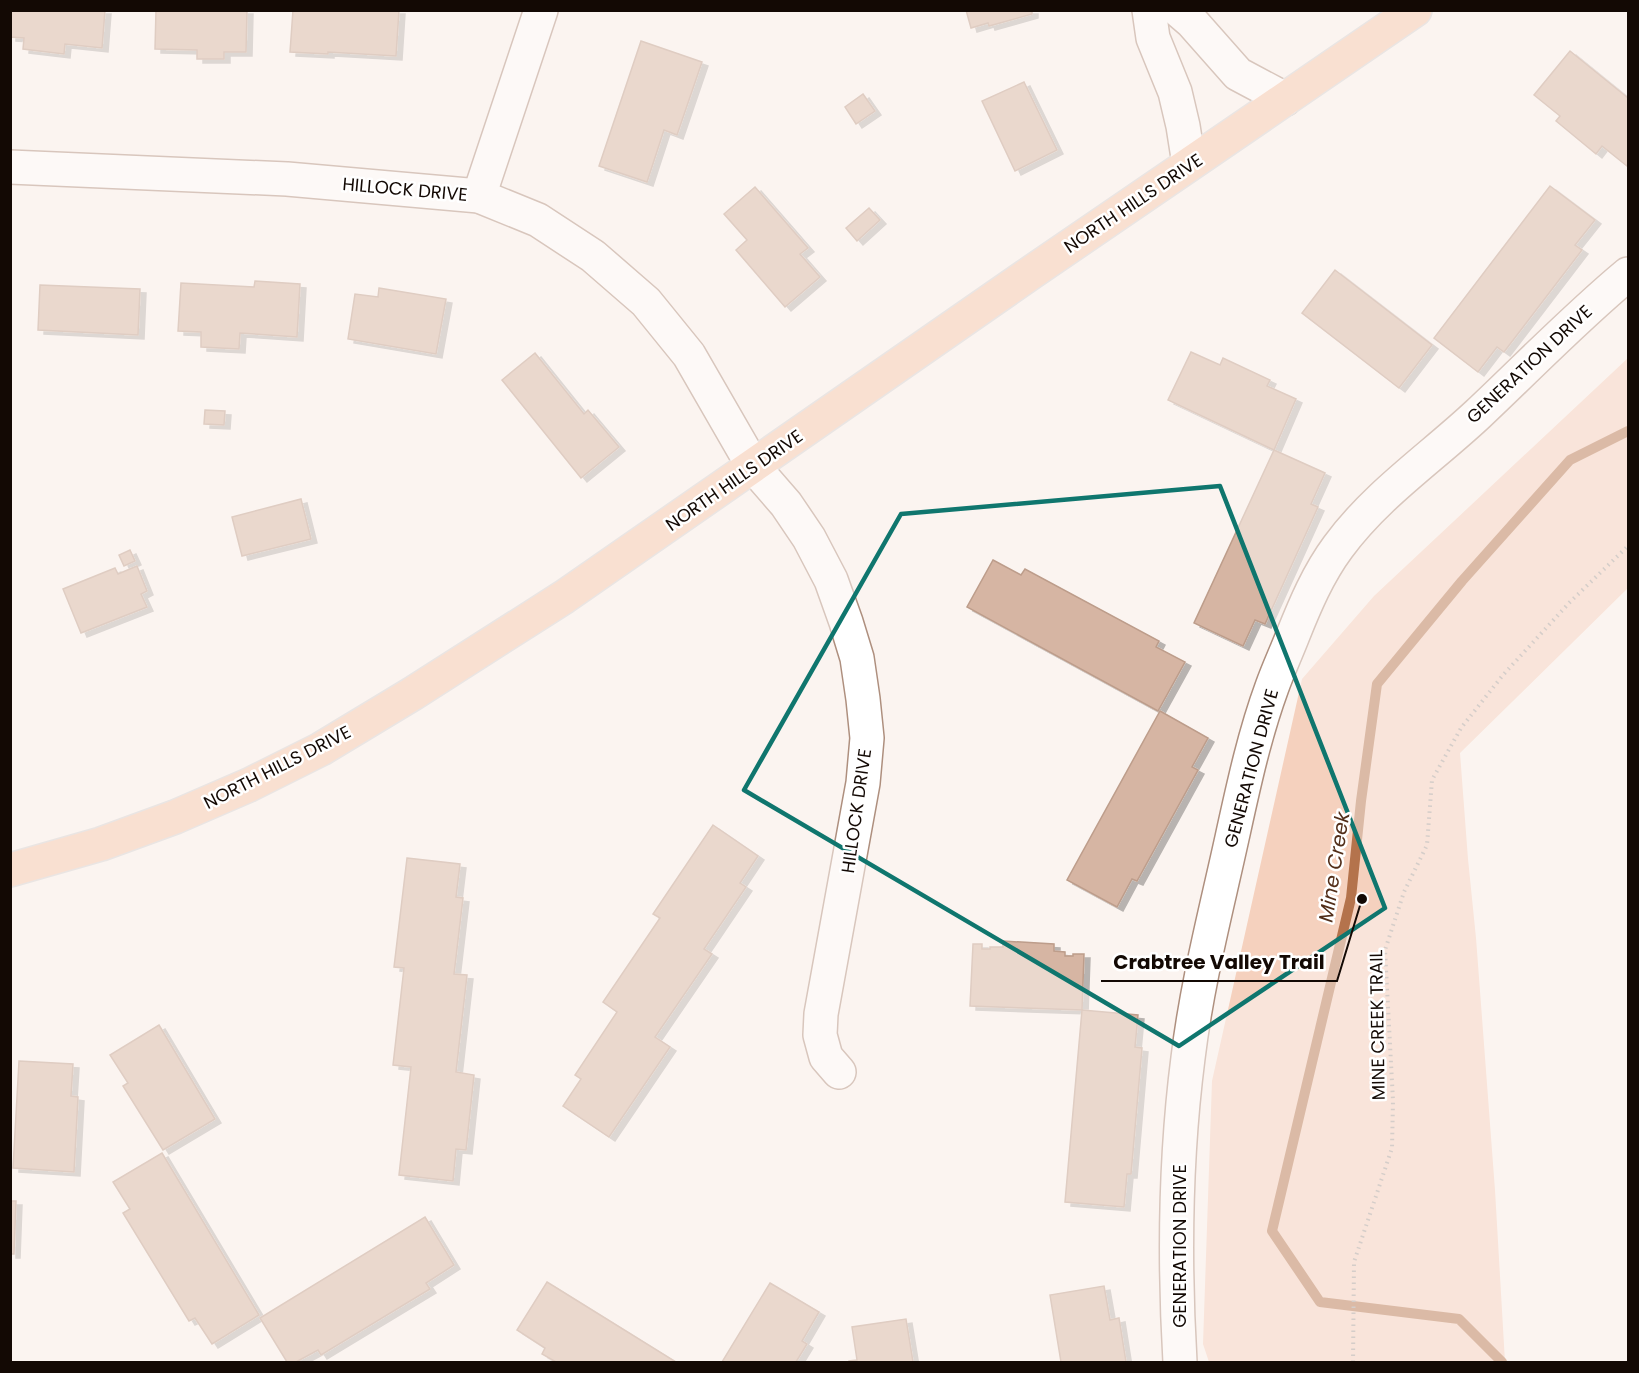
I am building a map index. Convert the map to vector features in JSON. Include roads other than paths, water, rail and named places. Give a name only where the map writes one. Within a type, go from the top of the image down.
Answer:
[{"type":"main road","name":"NORTH HILLS DRIVE","points":[[10,870],[101,844],[175,817],[321,749],[564,597],[1415,10]]},
{"type":"street","points":[[478,196],[541,10]]},
{"type":"street","points":[[1149,10],[1153,38],[1175,92],[1184,126],[1189,164]]},
{"type":"street","points":[[1178,10],[1192,22],[1238,74],[1285,99]]},
{"type":"street","name":"HILLOCK DRIVE","points":[[10,167],[287,179],[478,196],[538,220],[593,256],[646,302],[689,355],[753,466],[792,512],[809,538],[831,580],[857,658],[867,738],[863,783],[821,1014],[820,1035],[826,1057],[839,1072]]},
{"type":"street","name":"GENERATION DRIVE","points":[[1180,1362],[1176,1300],[1176,1228],[1178,1170],[1188,1055],[1209,937],[1253,748],[1271,689],[1305,605],[1337,548],[1360,519],[1478,414],[1522,369],[1594,303],[1629,274]]},
{"type":"waterway","name":"Mine Creek","points":[[1502,1362],[1459,1319],[1320,1302],[1272,1231],[1351,898],[1377,684],[1462,581],[1570,460],[1628,431]]},
{"type":"place","name":"Crabtree Valley Trail","points":[[1362,899]]}]
